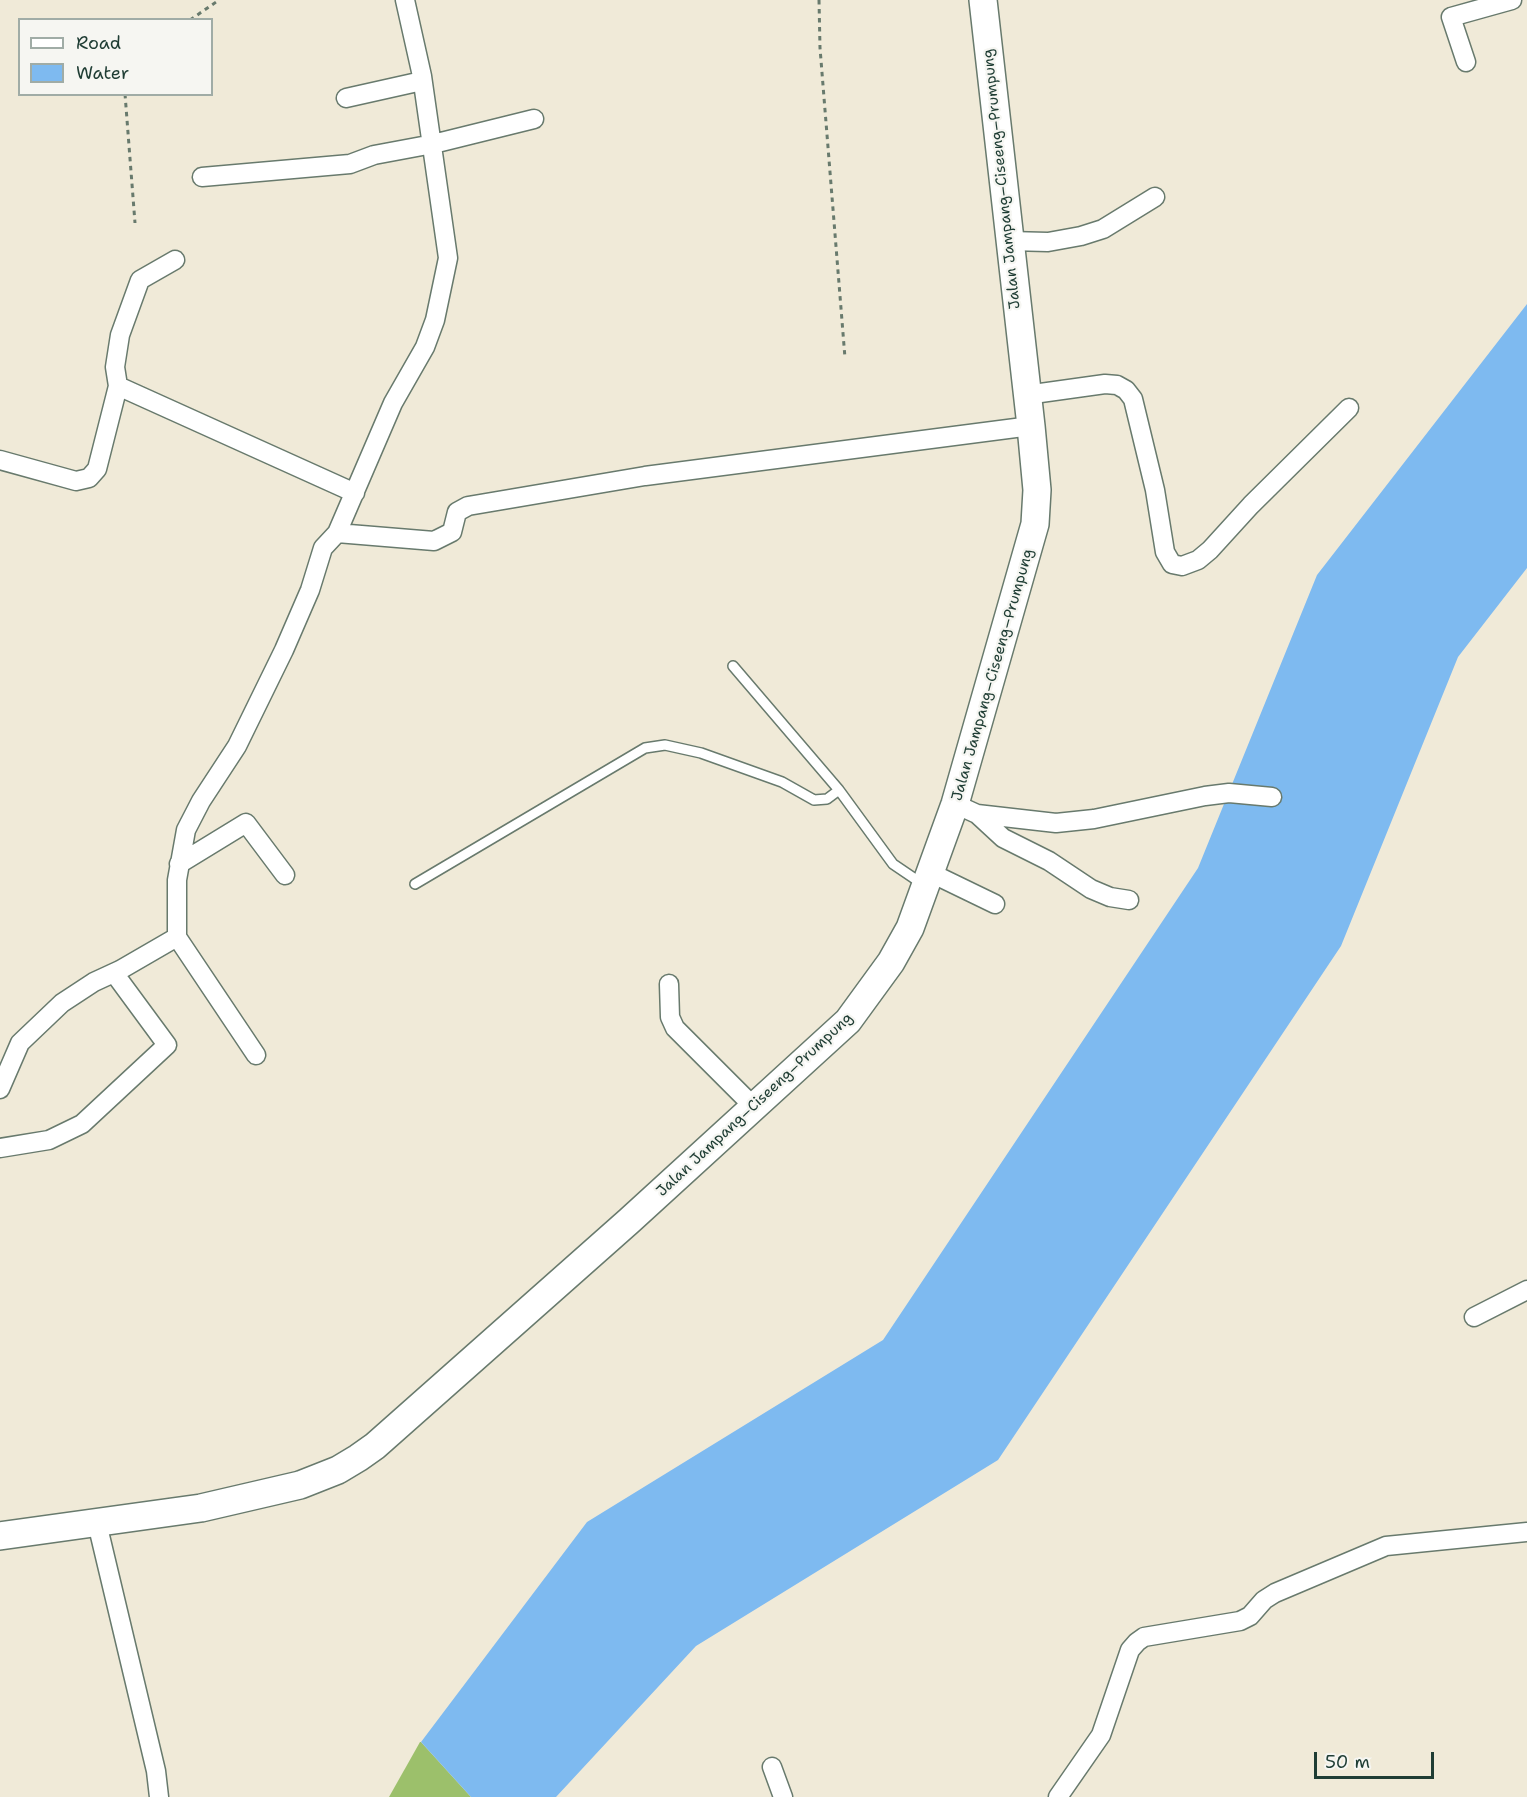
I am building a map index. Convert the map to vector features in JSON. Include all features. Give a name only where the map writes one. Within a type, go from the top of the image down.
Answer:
[{"type":"main road","name":"Jalan Jampang–Ciseeng–Prumpung","points":[[0,1536],[201,1508],[300,1485],[338,1470],[358,1458],[393,1431],[755,1108],[848,1021],[873,989],[910,928],[928,879],[966,809],[1035,524],[1037,490],[1031,426],[983,0]]},
{"type":"street","points":[[256,1055],[177,937],[179,864],[186,830],[201,801],[237,746],[284,650],[310,590],[323,548],[337,533],[393,403],[425,347],[446,274],[447,241],[433,144],[405,0]]},
{"type":"street","points":[[1466,62],[1448,8],[1512,0]]},
{"type":"street","points":[[346,98],[422,81]]},
{"type":"street","points":[[202,177],[340,165],[374,155],[433,144],[534,119]]},
{"type":"street","points":[[1009,241],[1048,242],[1081,236],[1103,229],[1155,197]]},
{"type":"street","points":[[0,460],[76,481],[92,476],[97,469],[118,386],[115,367],[120,335],[140,280],[175,260]]},
{"type":"street","points":[[1026,395],[1105,384],[1117,385],[1126,390],[1133,399],[1155,490],[1165,552],[1172,564],[1182,566],[1198,560],[1210,550],[1251,505],[1349,408]]},
{"type":"street","points":[[118,386],[355,493]]},
{"type":"street","points":[[337,533],[439,540],[452,532],[457,512],[468,506],[657,474],[1031,426]]},
{"type":"street","points":[[966,809],[1056,824],[1217,794],[1272,797]]},
{"type":"street","points":[[966,809],[1003,838],[1049,861],[1091,889],[1110,897],[1129,900]]},
{"type":"street","points":[[179,864],[246,823],[285,875]]},
{"type":"street","points":[[928,879],[995,904]]},
{"type":"street","points":[[0,1089],[15,1050],[34,1028],[78,991],[177,937]]},
{"type":"street","points":[[0,1148],[49,1140],[82,1124],[167,1045],[114,973]]},
{"type":"street","points":[[669,984],[670,1017],[675,1028],[755,1108]]},
{"type":"street","points":[[1474,1317],[1527,1290]]},
{"type":"street","points":[[97,1523],[156,1771],[159,1797]]},
{"type":"street","points":[[1058,1797],[1101,1735],[1130,1650],[1144,1637],[1240,1621],[1275,1593],[1386,1546],[1527,1532]]},
{"type":"street","points":[[772,1767],[783,1797]]},
{"type":"lane","points":[[733,666],[838,790],[893,864],[928,879]]},
{"type":"lane","points":[[415,884],[645,748],[665,746],[701,753],[782,782],[814,800],[827,799],[838,790]]},
{"type":"path","points":[[193,18],[219,0]]},
{"type":"path","points":[[819,0],[820,48],[845,358]]},
{"type":"path","points":[[125,96],[135,223]]},
{"type":"green space","points":[[421,1742],[471,1797],[389,1797]]},
{"type":"water","points":[[1527,304],[1527,568],[1458,657],[1341,946],[998,1460],[696,1646],[556,1797],[471,1797],[421,1742],[587,1522],[883,1340],[1198,868],[1317,575]]}]
